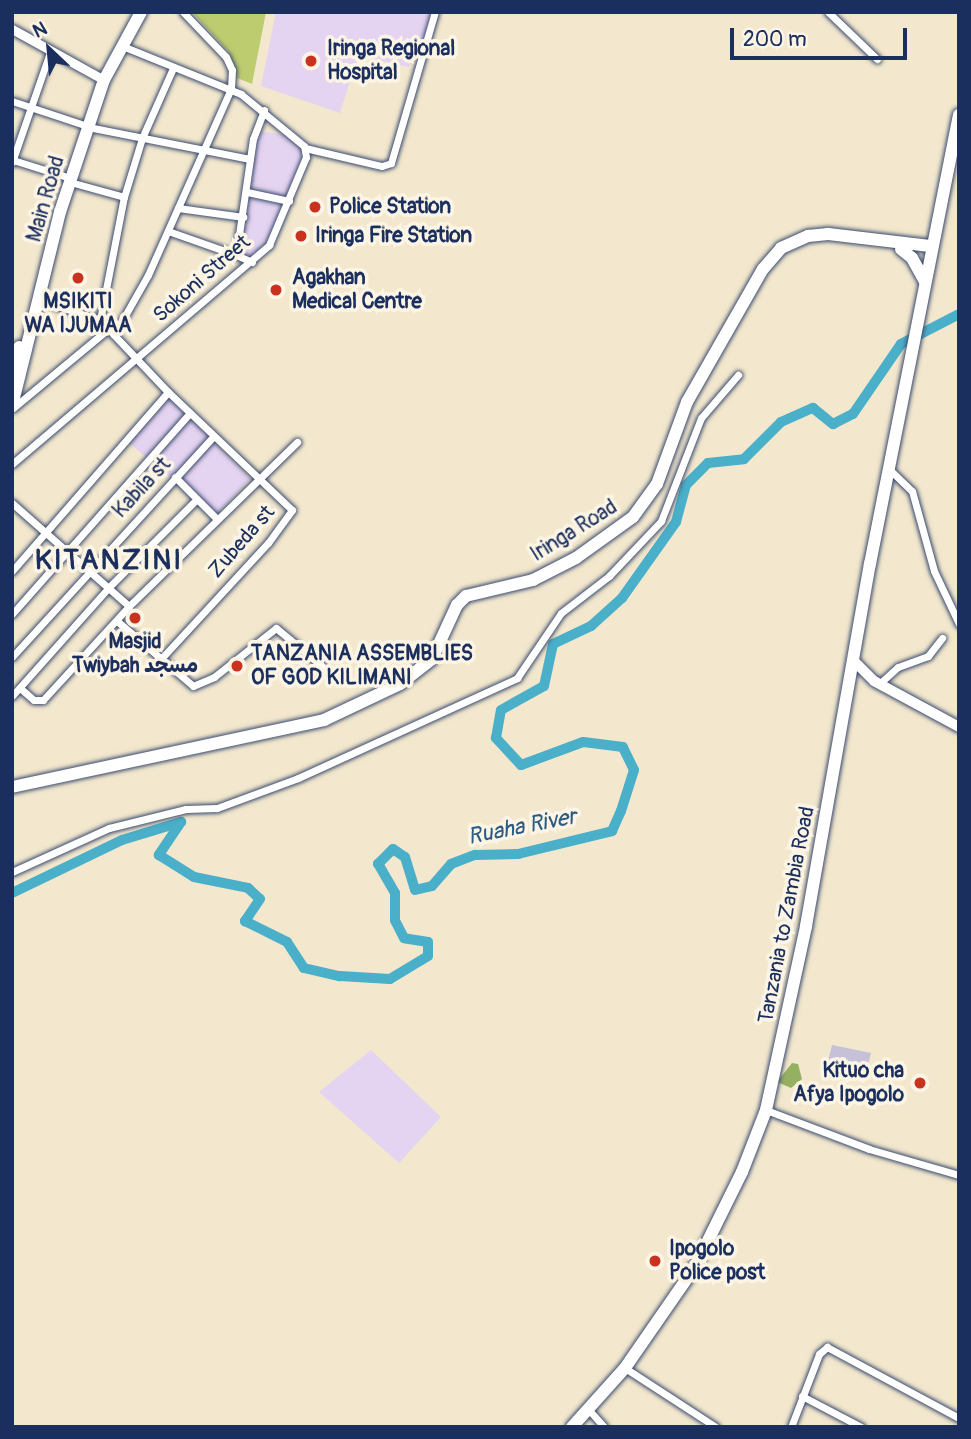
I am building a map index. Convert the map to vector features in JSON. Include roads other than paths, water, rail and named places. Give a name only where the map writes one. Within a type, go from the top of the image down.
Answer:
[{"type":"highway","points":[[101,78],[132,12]]},
{"type":"highway","name":"Main Road","points":[[12,407],[67,179],[101,78],[141,12]]},
{"type":"highway","name":"Tanzania to Zambia Road","points":[[572,1427],[625,1368],[695,1267],[742,1172],[766,1110],[801,950],[930,250],[959,115]]},
{"type":"highway","points":[[12,373],[67,179]]},
{"type":"highway","points":[[904,246],[937,221]]},
{"type":"highway","name":"Iringa Road","points":[[12,787],[324,720],[361,707],[426,667],[466,596],[533,580],[564,565],[623,527],[640,509],[657,484],[687,402],[771,258],[793,240],[808,236],[904,246]]},
{"type":"highway","points":[[904,246],[930,250]]},
{"type":"highway","points":[[904,246],[924,287]]},
{"type":"main road","points":[[854,661],[879,684],[959,727]]},
{"type":"street","points":[[12,407],[111,332],[168,231],[231,89],[232,70],[226,57],[183,12]]},
{"type":"street","points":[[121,46],[231,89],[264,110],[305,148],[382,166],[391,163],[435,12]]},
{"type":"street","points":[[828,12],[877,59]]},
{"type":"street","points":[[12,29],[101,78]]},
{"type":"street","points":[[50,52],[29,106],[13,161],[124,197]]},
{"type":"street","points":[[39,300],[100,320],[124,197],[142,138],[173,68]]},
{"type":"street","points":[[12,101],[85,126],[250,159]]},
{"type":"street","points":[[236,255],[250,159],[264,110]]},
{"type":"street","name":"Sokoni Street","points":[[12,464],[269,245],[306,157],[305,148]]},
{"type":"street","points":[[247,192],[289,201]]},
{"type":"street","points":[[178,208],[243,217]]},
{"type":"street","points":[[168,231],[252,262]]},
{"type":"street","name":"Zubeda st","points":[[100,320],[168,392],[289,505],[290,515],[159,660]]},
{"type":"street","points":[[12,872],[109,828],[186,809],[217,808],[279,786],[517,678],[561,613],[609,576],[661,522],[701,418],[738,374]]},
{"type":"street","points":[[12,571],[168,392]]},
{"type":"street","points":[[12,614],[190,413]]},
{"type":"street","name":"Kabila st","points":[[12,657],[214,436]]},
{"type":"street","points":[[20,688],[34,700],[43,700],[130,606],[258,477],[297,442]]},
{"type":"street","points":[[890,469],[906,482],[916,502],[929,556],[959,624]]},
{"type":"street","points":[[175,478],[217,519]]},
{"type":"street","points":[[12,696],[109,587],[197,499]]},
{"type":"street","points":[[12,503],[130,606]]},
{"type":"street","points":[[117,621],[187,683],[201,685],[276,628],[322,666]]},
{"type":"street","points":[[879,684],[898,667],[928,656],[942,638]]},
{"type":"street","points":[[766,1110],[869,1149],[959,1175]]},
{"type":"street","points":[[791,1427],[819,1354],[830,1347],[959,1419],[956,1427]]},
{"type":"street","points":[[625,1368],[716,1427]]},
{"type":"street","points":[[802,1395],[861,1427]]},
{"type":"street","points":[[588,1409],[604,1427]]},
{"type":"waterway","name":"Ruaha River","points":[[12,893],[122,840],[181,822],[159,855],[194,877],[248,888],[260,899],[245,921],[287,942],[304,968],[340,976],[390,979],[428,956],[428,942],[404,938],[395,920],[395,893],[378,864],[393,849],[405,857],[415,890],[432,886],[451,864],[475,855],[518,854],[612,831],[621,811],[634,770],[623,747],[583,742],[521,765],[496,738],[501,710],[544,686],[553,644],[591,626],[622,598],[676,522],[686,485],[708,463],[744,459],[781,422],[813,408],[833,424],[853,414],[901,344],[959,314]]},
{"type":"place","name":"Iringa Regional Hospital","points":[[311,61]]},
{"type":"place","name":"Police Station","points":[[315,207]]},
{"type":"place","name":"Iringa Fire Station","points":[[301,236]]},
{"type":"place","name":"MSIKITI WA IJUMAA","points":[[78,278]]},
{"type":"place","name":"Agakhan Medical Centre","points":[[276,290]]},
{"type":"place","name":"Masjid Twiybah مسجد","points":[[135,618]]},
{"type":"place","name":"TANZANIA ASSEMBLIES OF GOD KILIMANI","points":[[237,666]]},
{"type":"place","name":"Kituo cha Afya Ipogolo","points":[[920,1083]]},
{"type":"place","name":"Ipogolo Police post","points":[[655,1261]]},
{"type":"district","name":"KITANZINI","points":[[109,561]]}]
